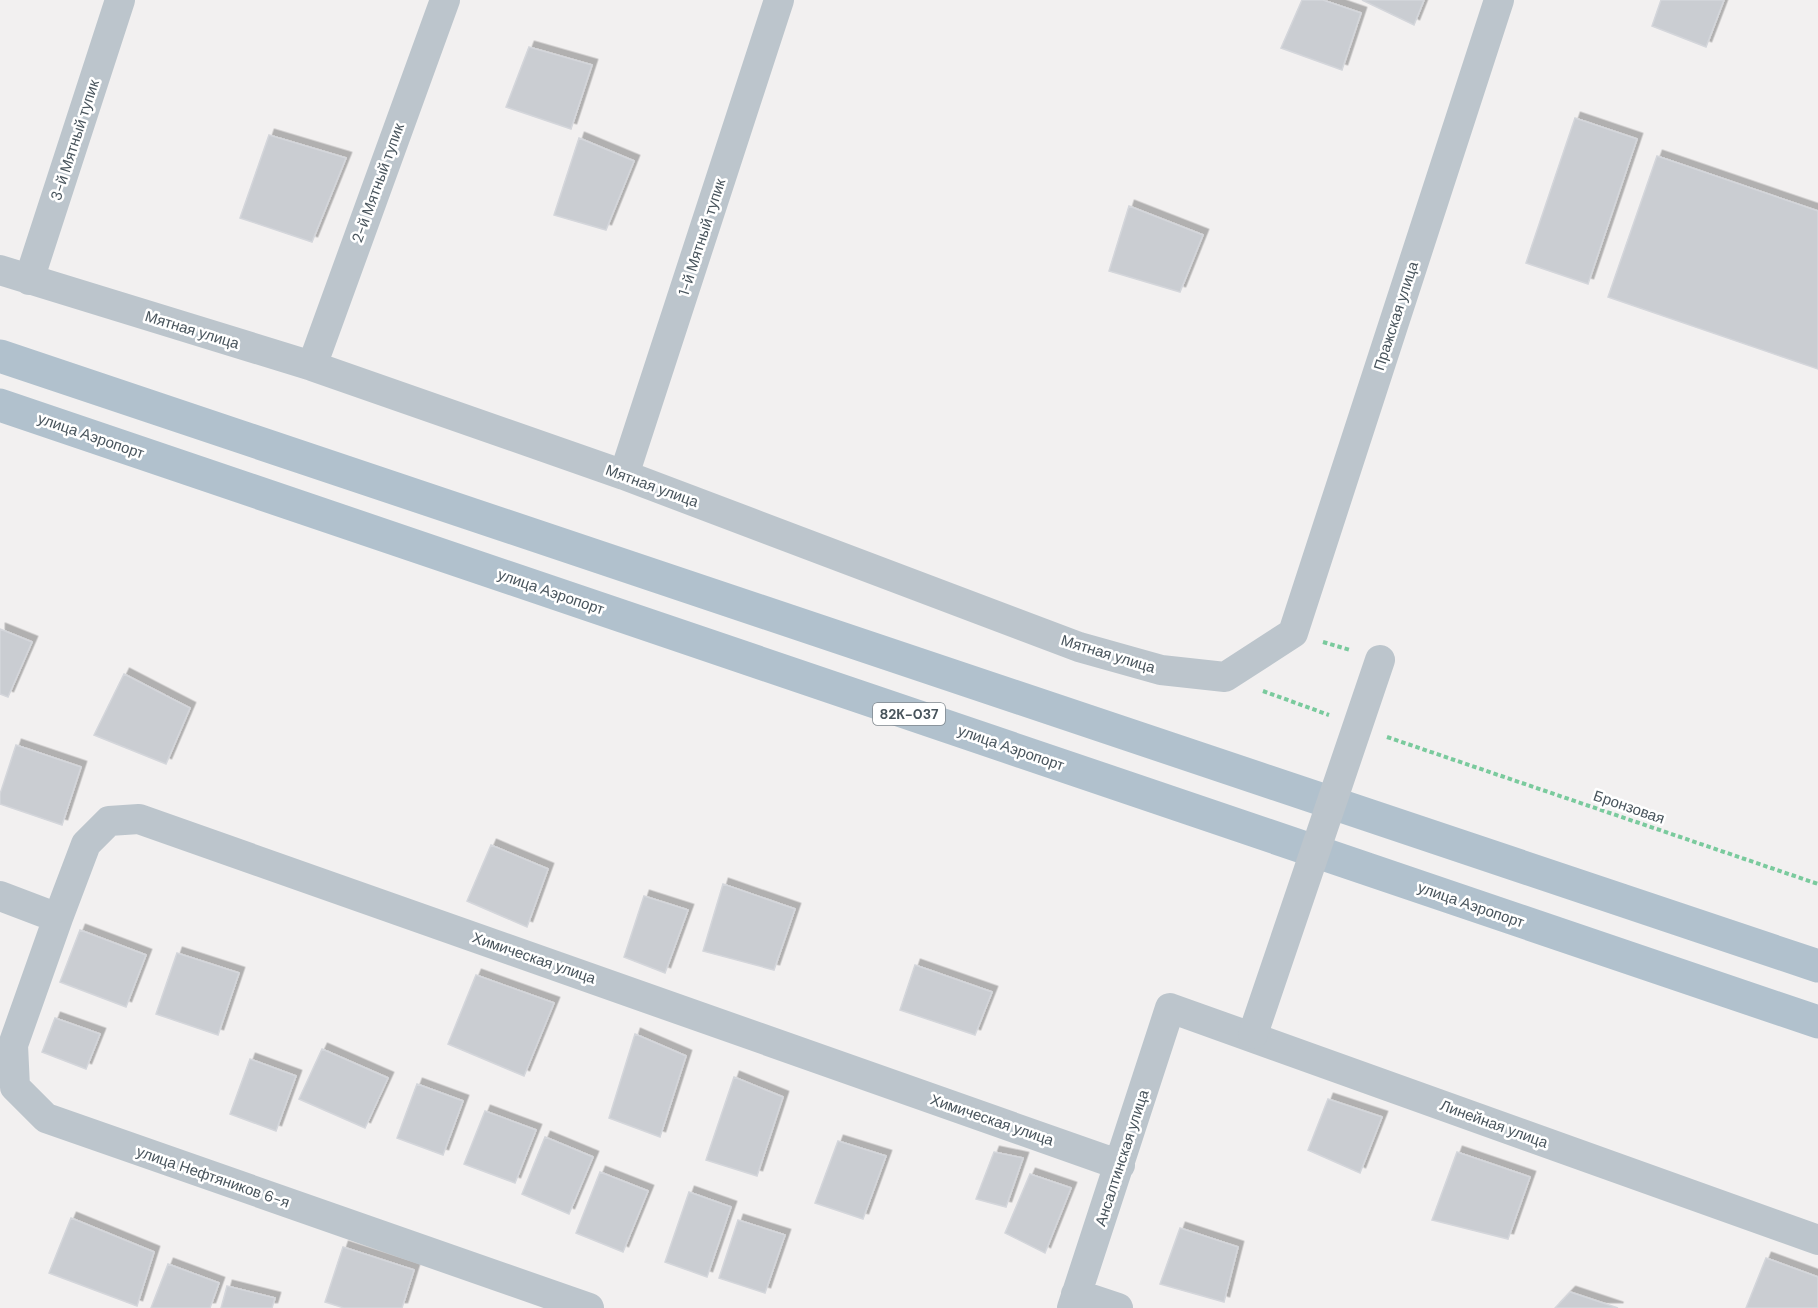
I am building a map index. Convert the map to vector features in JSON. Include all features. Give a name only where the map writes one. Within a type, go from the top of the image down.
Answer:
[{"type":"main road","points":[[0,356],[1818,966]]},
{"type":"main road","name":"улица Аэропорт","points":[[0,405],[1818,1023]]},
{"type":"street","name":"3-й Мятный тупик","points":[[29,280],[120,0]]},
{"type":"street","name":"2-й Мятный тупик","points":[[312,366],[445,0]]},
{"type":"street","name":"1-й Мятный тупик","points":[[624,475],[779,0]]},
{"type":"street","name":"Пражская улица","points":[[1293,633],[1499,0]]},
{"type":"street","name":"Мятная улица","points":[[0,270],[312,366],[624,475],[1079,647],[1161,670],[1225,677],[1293,633]]},
{"type":"street","points":[[1253,1034],[1380,660]]},
{"type":"street","name":"Химическая улица","points":[[58,918],[86,844],[109,821],[139,819],[1120,1165]]},
{"type":"street","points":[[0,896],[58,918]]},
{"type":"street","name":"улица Нефтяников 6-я","points":[[58,918],[13,1045],[15,1087],[46,1118],[589,1308]]},
{"type":"street","name":"Ансалтинская улица","points":[[1074,1301],[1170,1008]]},
{"type":"street","name":"Линейная улица","points":[[1170,1008],[1818,1240]]},
{"type":"street","points":[[1074,1301],[1118,1308]]},
{"type":"path","points":[[1293,633],[1380,660]]},
{"type":"path","name":"Бронзовая","points":[[1433,754],[1818,884]]},
{"type":"building","points":[[1302,0],[1323,0],[1361,13],[1342,70],[1281,48]]},
{"type":"building","points":[[1362,0],[1424,0],[1414,25]]},
{"type":"building","points":[[1661,0],[1724,0],[1706,47],[1652,26]]},
{"type":"building","points":[[529,47],[592,65],[571,129],[506,107]]},
{"type":"building","points":[[1575,118],[1637,139],[1588,284],[1526,263]]},
{"type":"building","points":[[269,135],[346,158],[312,242],[240,218]]},
{"type":"building","points":[[579,138],[634,161],[606,230],[554,215]]},
{"type":"building","points":[[1657,156],[1818,211],[1818,369],[1608,297]]},
{"type":"building","points":[[1129,206],[1203,235],[1180,292],[1109,271]]},
{"type":"building","points":[[0,629],[32,642],[8,697],[0,694]]},
{"type":"building","points":[[124,674],[190,708],[166,764],[94,735]]},
{"type":"building","points":[[16,745],[81,767],[62,825],[0,804],[0,794]]},
{"type":"building","points":[[491,845],[548,869],[527,927],[467,901]]},
{"type":"building","points":[[723,884],[795,909],[774,970],[703,951]]},
{"type":"building","points":[[644,896],[688,910],[665,973],[624,957]]},
{"type":"building","points":[[80,930],[146,955],[126,1007],[60,982]]},
{"type":"building","points":[[177,953],[239,973],[218,1035],[156,1014]]},
{"type":"building","points":[[915,965],[992,992],[975,1035],[900,1010]]},
{"type":"building","points":[[476,975],[554,1003],[524,1076],[448,1044]]},
{"type":"building","points":[[55,1018],[100,1034],[86,1069],[42,1052]]},
{"type":"building","points":[[635,1034],[686,1056],[660,1137],[609,1118]]},
{"type":"building","points":[[322,1049],[388,1078],[365,1128],[299,1099]]},
{"type":"building","points":[[250,1059],[296,1076],[276,1131],[230,1114]]},
{"type":"building","points":[[734,1077],[783,1097],[757,1176],[706,1160]]},
{"type":"building","points":[[417,1084],[463,1101],[443,1155],[397,1138]]},
{"type":"building","points":[[1328,1099],[1382,1117],[1360,1173],[1308,1150]]},
{"type":"building","points":[[485,1111],[536,1130],[515,1183],[464,1164]]},
{"type":"building","points":[[545,1137],[593,1157],[569,1214],[522,1194]]},
{"type":"building","points":[[838,1141],[886,1156],[863,1219],[815,1203]]},
{"type":"building","points":[[994,1152],[1023,1158],[1006,1207],[976,1199]]},
{"type":"building","points":[[1457,1152],[1530,1177],[1508,1239],[1432,1220]]},
{"type":"building","points":[[600,1172],[648,1191],[623,1252],[576,1233]]},
{"type":"building","points":[[1030,1174],[1071,1188],[1045,1253],[1005,1233]]},
{"type":"building","points":[[689,1192],[731,1207],[707,1277],[665,1262]]},
{"type":"building","points":[[71,1218],[154,1252],[137,1306],[49,1273]]},
{"type":"building","points":[[738,1220],[785,1235],[765,1293],[719,1278]]},
{"type":"building","points":[[1180,1228],[1238,1247],[1224,1302],[1160,1284]]},
{"type":"building","points":[[343,1247],[414,1270],[402,1308],[344,1308],[325,1302]]},
{"type":"building","points":[[1766,1258],[1818,1277],[1818,1308],[1746,1308]]},
{"type":"building","points":[[168,1264],[219,1283],[210,1308],[151,1308]]},
{"type":"building","points":[[227,1286],[275,1298],[272,1308],[221,1308]]},
{"type":"building","points":[[1570,1292],[1618,1308],[1555,1308]]}]
